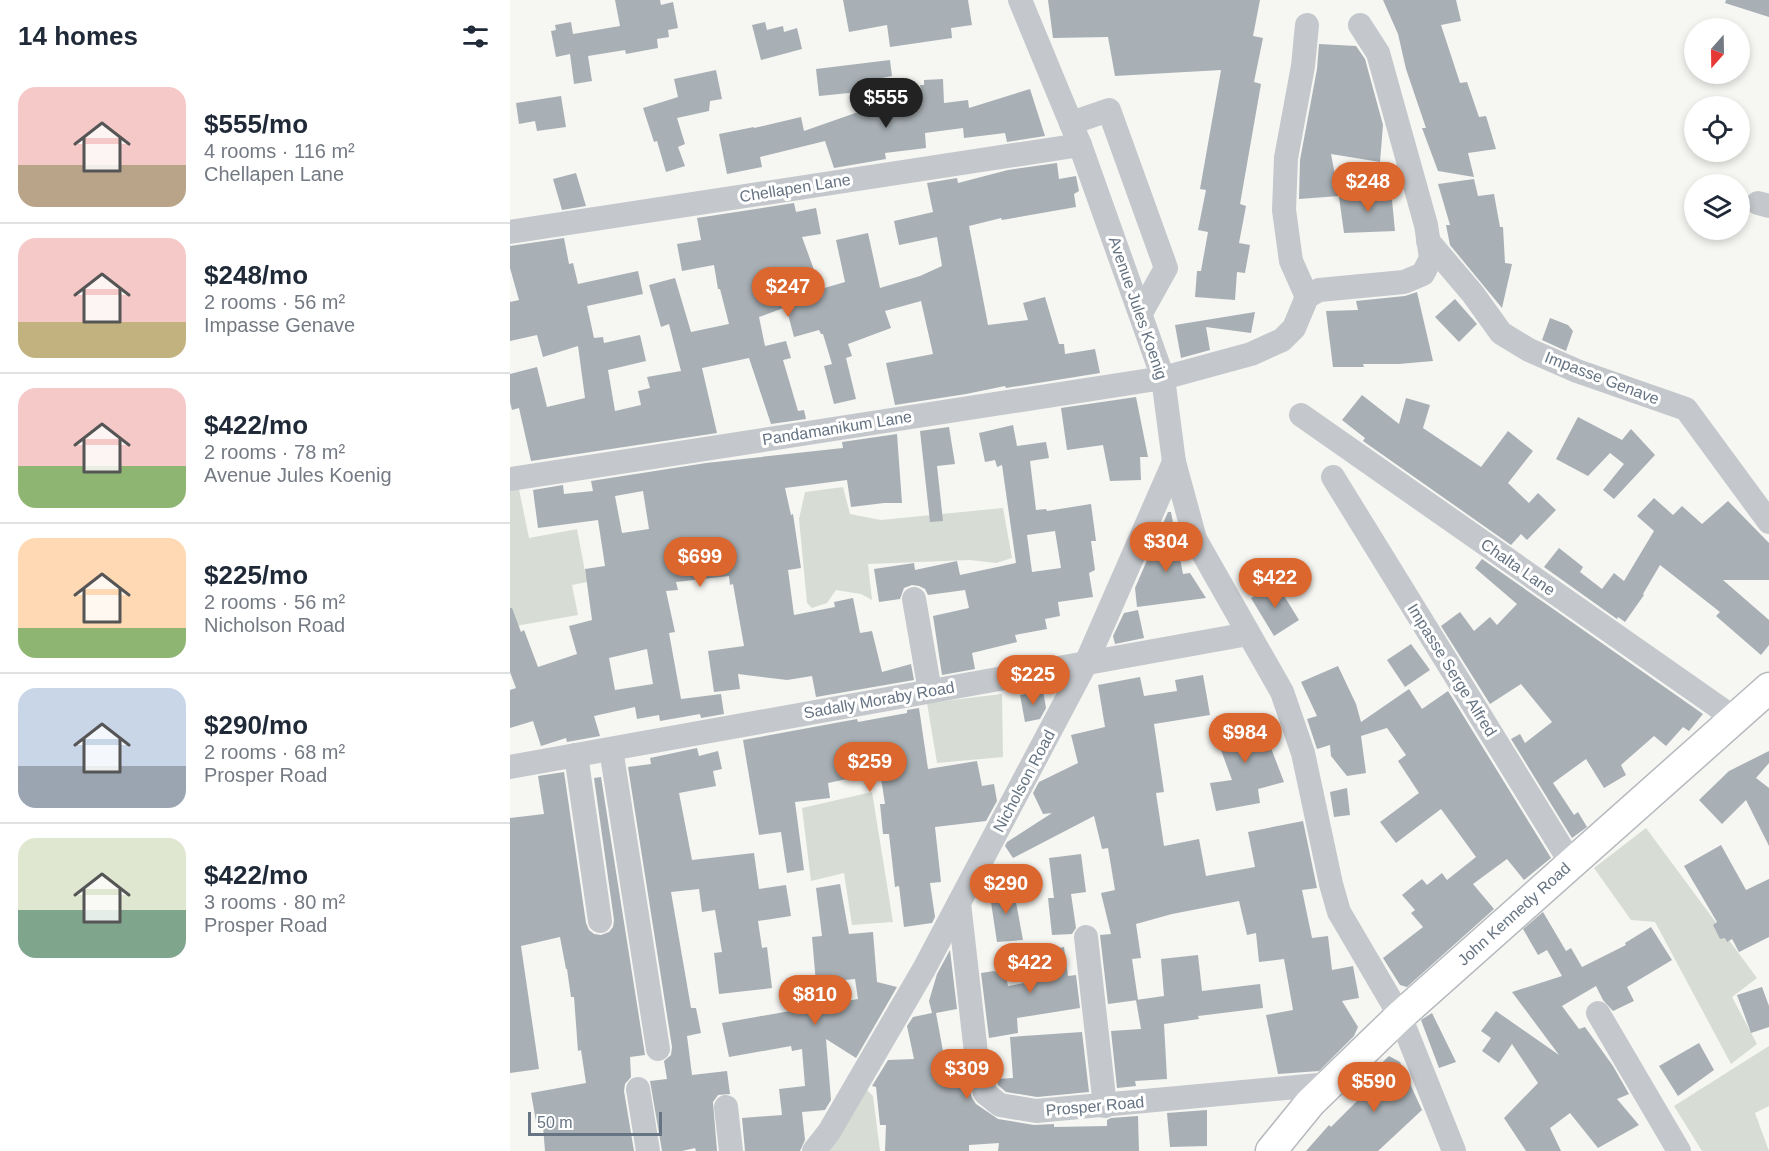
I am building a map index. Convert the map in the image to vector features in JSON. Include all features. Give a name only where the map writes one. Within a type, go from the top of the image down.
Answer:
[{"type":"main road","name":"John Kennedy Road","points":[[1271,1151],[1310,1103],[1400,1016],[1769,688]]},
{"type":"street","name":"Avenue Jules Koenig","points":[[1020,0],[1076,134],[1163,378],[1174,462],[1194,539],[1282,692],[1303,753],[1339,912],[1400,1016],[1454,1151]]},
{"type":"street","points":[[1307,25],[1303,66],[1286,158],[1284,210],[1291,261],[1307,297],[1319,290],[1404,282],[1423,274],[1429,249],[1426,225],[1378,53],[1360,25]]},
{"type":"street","name":"Chellapen Lane","points":[[510,232],[1076,134],[1109,110],[1166,268],[1141,313]]},
{"type":"street","points":[[1429,249],[1496,339],[1519,356],[1653,409],[1686,410],[1769,522]]},
{"type":"street","name":"Pandamanikum Lane","points":[[511,479],[1163,378],[1251,354],[1282,340],[1294,328],[1307,297]]},
{"type":"street","name":"Chalta Lane","points":[[1301,415],[1734,718]]},
{"type":"street","name":"Nicholson Road","points":[[814,1151],[829,1132],[924,969],[1086,663],[1174,462]]},
{"type":"street","name":"Impasse Serge Alfred","points":[[1333,477],[1571,863]]},
{"type":"street","points":[[914,599],[930,691]]},
{"type":"street","name":"Sadally Moraby Road","points":[[510,767],[1248,634]]},
{"type":"street","points":[[610,749],[658,1048]]},
{"type":"street","points":[[576,755],[600,921]]},
{"type":"street","name":"Prosper Road","points":[[959,903],[976,1053],[985,1093],[1000,1106],[1036,1111],[1329,1084]]},
{"type":"street","points":[[1086,937],[1105,1106]]},
{"type":"street","points":[[1598,1013],[1679,1151]]},
{"type":"street","points":[[638,1089],[648,1151]]},
{"type":"street","points":[[726,1107],[731,1151]]},
{"type":"shaded area","points":[[515,470],[529,538],[577,529],[587,582],[572,585],[578,615],[510,627],[510,471]]},
{"type":"shaded area","points":[[843,487],[850,514],[881,520],[1003,508],[1012,558],[996,563],[970,560],[868,564],[872,600],[861,594],[836,590],[827,603],[812,608],[807,603],[799,519],[805,492]]},
{"type":"shaded area","points":[[1002,694],[1003,757],[937,763],[927,703]]},
{"type":"shaded area","points":[[872,792],[893,922],[852,925],[844,873],[811,881],[802,808]]},
{"type":"shaded area","points":[[1646,828],[1757,978],[1732,997],[1757,1044],[1731,1064],[1655,922],[1631,920],[1594,868]]},
{"type":"shaded area","points":[[1769,1046],[1769,1106],[1755,1113],[1769,1151],[1702,1151],[1674,1106]]},
{"type":"shaded area","points":[[861,1084],[873,1096],[880,1151],[819,1151]]},
{"type":"building","points":[[615,0],[660,0],[661,5],[673,2],[678,28],[668,30],[669,37],[657,39],[658,48],[626,54],[625,50],[588,56],[592,81],[574,84],[570,54],[556,57],[551,31],[556,30],[555,25],[571,22],[573,34],[620,26]]},
{"type":"building","points":[[843,0],[968,0],[972,25],[951,28],[952,38],[890,47],[887,25],[849,32]]},
{"type":"building","points":[[1048,0],[1260,0],[1253,36],[1263,38],[1254,82],[1261,84],[1240,204],[1246,206],[1239,243],[1250,245],[1245,273],[1237,272],[1235,300],[1195,297],[1197,271],[1201,271],[1208,232],[1198,230],[1206,190],[1200,189],[1221,70],[1115,76],[1108,37],[1053,38]]},
{"type":"building","points":[[1383,0],[1456,0],[1461,21],[1441,25],[1460,83],[1467,82],[1479,117],[1486,116],[1496,149],[1468,153],[1474,177],[1438,171],[1422,128],[1426,128],[1406,69],[1398,34]]},
{"type":"building","points":[[1726,0],[1769,0],[1769,17],[1725,3]]},
{"type":"building","points":[[765,22],[767,30],[783,26],[784,32],[797,28],[802,49],[761,60],[752,25]]},
{"type":"building","points":[[1319,44],[1356,46],[1365,59],[1383,125],[1380,162],[1331,154],[1339,196],[1299,199],[1300,160],[1317,69]]},
{"type":"building","points":[[890,60],[892,76],[877,79],[879,90],[819,96],[816,69]]},
{"type":"building","points":[[716,70],[722,99],[710,101],[709,111],[677,118],[685,144],[678,147],[685,166],[666,172],[657,141],[654,142],[643,108],[678,97],[674,79]]},
{"type":"building","points":[[943,79],[944,103],[968,100],[969,108],[1030,89],[1045,136],[1007,142],[1005,133],[964,138],[963,128],[925,133],[926,148],[885,153],[886,159],[834,168],[825,141],[760,157],[762,167],[727,174],[719,134],[801,117],[804,131],[881,104],[882,109],[910,104],[910,94],[921,90],[920,85],[924,85],[924,80]]},
{"type":"building","points":[[561,96],[566,127],[537,131],[535,121],[519,124],[516,103]]},
{"type":"building","points":[[1057,163],[1059,179],[1076,176],[1079,191],[1074,194],[1076,207],[1002,220],[1001,218],[969,226],[988,325],[1028,320],[1023,303],[1045,297],[1059,344],[1064,344],[1065,354],[1095,349],[1100,373],[1006,388],[1005,386],[895,405],[886,363],[933,354],[921,301],[885,311],[891,328],[848,344],[852,356],[846,358],[856,399],[834,404],[824,366],[832,364],[823,334],[819,330],[794,337],[786,307],[759,317],[765,346],[786,341],[791,358],[783,360],[798,411],[804,410],[806,419],[771,424],[749,358],[702,368],[717,433],[531,461],[519,408],[512,410],[510,402],[510,374],[537,367],[547,407],[585,398],[578,346],[543,357],[537,335],[510,341],[510,302],[519,300],[510,268],[510,246],[564,238],[569,264],[573,263],[578,284],[638,271],[643,294],[587,306],[594,338],[603,337],[604,343],[640,335],[646,361],[608,370],[615,411],[641,405],[638,391],[650,388],[647,377],[681,371],[669,324],[661,327],[649,285],[675,278],[691,332],[729,324],[720,289],[718,289],[714,265],[682,271],[677,244],[701,240],[697,218],[794,203],[796,212],[816,208],[821,234],[802,237],[821,289],[845,282],[836,240],[868,233],[880,288],[920,276],[942,266],[937,237],[899,245],[894,221],[933,212],[927,183],[957,178],[958,183],[1008,170]]},
{"type":"building","points":[[576,173],[586,206],[562,210],[553,179]]},
{"type":"building","points":[[1474,179],[1478,196],[1494,194],[1500,227],[1503,227],[1505,263],[1512,264],[1502,308],[1450,245],[1446,225],[1450,225],[1438,184]]},
{"type":"building","points":[[1391,190],[1395,231],[1344,233],[1339,197]]},
{"type":"building","points":[[1417,292],[1433,361],[1363,364],[1364,367],[1333,367],[1326,311],[1358,310],[1356,301],[1405,296]]},
{"type":"building","points":[[1455,299],[1477,324],[1459,342],[1435,317]]},
{"type":"building","points":[[1255,312],[1251,333],[1206,327],[1210,350],[1181,358],[1175,325]]},
{"type":"building","points":[[1550,318],[1568,325],[1573,331],[1566,351],[1542,340]]},
{"type":"building","points":[[1362,395],[1399,424],[1406,398],[1430,405],[1423,428],[1481,467],[1508,431],[1533,451],[1508,483],[1529,503],[1538,493],[1556,510],[1527,540],[1521,534],[1511,545],[1363,441],[1365,438],[1342,420]]},
{"type":"building","points":[[1136,397],[1148,457],[1140,457],[1141,480],[1110,481],[1103,445],[1067,450],[1061,408]]},
{"type":"building","points":[[1578,417],[1622,440],[1631,429],[1655,455],[1614,499],[1603,490],[1624,464],[1610,453],[1588,476],[1556,459]]},
{"type":"building","points":[[1013,425],[1017,446],[1046,442],[1049,458],[1030,461],[1036,510],[1046,509],[1047,511],[1091,504],[1096,541],[1091,541],[1095,570],[1089,573],[1093,597],[1058,602],[1060,616],[1045,619],[1047,629],[1015,635],[1017,642],[972,653],[975,669],[942,675],[933,616],[969,608],[965,590],[928,595],[925,589],[912,585],[904,588],[900,599],[879,602],[874,569],[914,563],[915,570],[957,561],[960,575],[1016,563],[1002,465],[997,467],[995,460],[985,462],[979,433]],"holes":[[[1055,531],[1061,568],[1032,572],[1027,535]]]},
{"type":"building","points":[[949,427],[955,464],[937,466],[943,521],[930,522],[920,431]]},
{"type":"building","points":[[897,434],[902,503],[851,507],[847,480],[785,488],[791,515],[793,514],[801,568],[788,570],[794,615],[835,607],[834,602],[853,598],[860,633],[872,631],[882,672],[911,664],[914,680],[816,697],[812,676],[787,680],[738,674],[740,689],[714,692],[708,651],[744,646],[733,584],[730,585],[729,576],[676,582],[678,590],[666,591],[675,632],[669,633],[681,699],[721,694],[724,714],[701,718],[700,714],[660,721],[659,715],[637,719],[635,707],[594,716],[600,736],[567,742],[566,738],[541,746],[533,721],[510,728],[510,690],[516,688],[510,672],[510,608],[512,608],[521,632],[524,630],[538,667],[577,654],[569,626],[592,620],[585,569],[605,566],[598,520],[538,528],[533,490],[563,485],[564,494],[593,491],[591,481],[706,463],[843,448],[842,442]],"holes":[[[643,491],[649,529],[622,533],[615,496]],[[647,649],[653,684],[615,690],[609,658]]]},
{"type":"building","points":[[1654,498],[1673,515],[1682,506],[1702,524],[1728,501],[1769,543],[1769,580],[1723,580],[1769,620],[1769,645],[1761,655],[1716,616],[1720,612],[1660,565],[1644,595],[1625,622],[1618,617],[1617,619],[1544,567],[1559,548],[1583,567],[1580,572],[1602,589],[1614,573],[1624,581],[1654,531],[1637,516]]},
{"type":"building","points":[[1168,512],[1171,512],[1183,574],[1190,573],[1206,598],[1137,607],[1135,588]]},
{"type":"building","points":[[1482,559],[1703,714],[1689,731],[1683,727],[1666,746],[1654,736],[1621,765],[1626,775],[1604,788],[1586,759],[1553,783],[1574,815],[1578,812],[1587,827],[1572,838],[1511,739],[1520,734],[1525,743],[1552,722],[1521,684],[1490,704],[1441,626],[1460,612],[1474,631],[1490,617],[1497,625],[1517,604],[1475,568]]},
{"type":"building","points":[[1276,583],[1299,620],[1274,636],[1251,598]]},
{"type":"building","points":[[1138,610],[1144,638],[1115,644],[1113,636],[1124,613]]},
{"type":"building","points":[[1411,644],[1430,670],[1405,687],[1387,660]]},
{"type":"building","points":[[1338,666],[1356,704],[1361,722],[1409,689],[1422,709],[1448,691],[1551,858],[1524,880],[1507,859],[1473,884],[1494,909],[1407,987],[1400,985],[1383,958],[1423,927],[1411,913],[1415,910],[1402,895],[1422,879],[1427,885],[1442,873],[1447,880],[1476,857],[1441,809],[1396,843],[1380,822],[1419,793],[1398,761],[1406,755],[1387,728],[1361,736],[1366,773],[1347,776],[1331,756],[1330,745],[1317,749],[1307,719],[1317,716],[1301,682]]},
{"type":"building","points":[[1203,675],[1210,715],[1154,724],[1164,792],[1156,793],[1164,846],[1199,839],[1206,876],[1255,867],[1248,832],[1303,821],[1317,888],[1302,890],[1312,938],[1328,936],[1332,970],[1353,966],[1359,998],[1342,1001],[1358,1027],[1354,1036],[1319,1071],[1278,1074],[1266,1015],[1293,1010],[1284,959],[1259,962],[1256,933],[1247,935],[1239,901],[1172,914],[1136,924],[1141,958],[1132,959],[1138,1000],[1108,1004],[1100,935],[1111,934],[1101,893],[1115,890],[1108,848],[1102,849],[1094,816],[1013,858],[1005,846],[1007,842],[1052,813],[1043,814],[1033,793],[1039,782],[1078,763],[1071,735],[1105,727],[1098,685],[1140,677],[1144,696],[1177,691],[1175,680]]},
{"type":"building","points":[[1043,690],[1046,708],[1040,719],[1025,722],[1020,695]]},
{"type":"building","points":[[919,708],[928,769],[977,761],[982,786],[994,784],[997,801],[986,821],[935,827],[941,882],[930,883],[935,917],[932,923],[904,927],[899,886],[895,887],[889,834],[883,834],[880,804],[885,804],[880,772],[828,783],[830,798],[795,802],[804,870],[787,873],[781,832],[759,835],[743,740],[857,719],[858,722],[907,713],[907,710]]},
{"type":"building","points":[[1258,714],[1284,782],[1258,789],[1260,803],[1216,811],[1210,783],[1232,780],[1214,731]]},
{"type":"building","points":[[697,748],[699,756],[718,751],[722,769],[713,771],[716,786],[679,793],[692,860],[754,853],[759,889],[786,885],[791,916],[758,921],[762,948],[767,947],[772,988],[719,994],[714,953],[722,952],[715,910],[702,912],[699,889],[671,892],[691,1008],[696,1008],[701,1033],[687,1036],[692,1075],[727,1071],[730,1094],[718,1095],[713,1102],[717,1151],[696,1151],[695,1148],[682,1151],[662,1151],[650,1081],[667,1079],[664,1061],[671,1055],[672,1047],[628,767],[651,764],[650,758]]},
{"type":"building","points":[[1769,751],[1769,763],[1756,778],[1769,788],[1769,846],[1746,800],[1722,824],[1699,800],[1729,771]]},
{"type":"building","points":[[564,772],[586,923],[594,934],[601,935],[609,932],[614,920],[594,778],[601,777],[645,1055],[630,1057],[631,1077],[625,1084],[624,1091],[634,1151],[545,1151],[543,1126],[537,1127],[531,1093],[586,1083],[581,1050],[578,1051],[574,997],[571,997],[560,937],[521,946],[539,1069],[510,1073],[510,818],[544,814],[538,776]]},
{"type":"building","points":[[1347,788],[1350,815],[1334,817],[1330,792]]},
{"type":"building","points":[[1721,845],[1746,890],[1769,879],[1769,937],[1739,952],[1732,939],[1727,942],[1725,938],[1720,939],[1713,925],[1717,922],[1684,866]]},
{"type":"building","points":[[1081,854],[1086,892],[1071,894],[1076,928],[1072,934],[1052,935],[1048,898],[1054,898],[1049,858]]},
{"type":"building","points":[[840,884],[849,934],[873,932],[877,982],[897,987],[856,1058],[826,1039],[831,1100],[825,1110],[802,1112],[805,1140],[800,1151],[745,1151],[742,1118],[782,1115],[779,1089],[805,1086],[802,1049],[792,1051],[791,1046],[729,1057],[722,1023],[858,999],[855,979],[816,983],[812,937],[822,936],[816,888]]},
{"type":"building","points":[[1013,886],[1023,940],[997,942],[989,889]]},
{"type":"building","points":[[1543,912],[1566,951],[1571,948],[1582,967],[1626,945],[1625,943],[1651,927],[1672,960],[1627,987],[1634,1001],[1613,1011],[1603,1000],[1596,986],[1562,1006],[1579,1029],[1585,1027],[1613,1066],[1629,1094],[1617,1099],[1639,1125],[1598,1148],[1570,1113],[1550,1128],[1561,1151],[1526,1151],[1504,1118],[1538,1083],[1512,1044],[1499,1063],[1482,1051],[1491,1038],[1481,1031],[1496,1011],[1559,1055],[1512,992],[1562,976],[1547,950],[1538,955],[1523,929]]},
{"type":"building","points":[[1064,947],[1068,976],[1076,975],[1080,1008],[1017,1018],[1018,1033],[989,1038],[981,973],[994,971],[1006,976],[1008,986],[1036,981],[1034,952]]},
{"type":"building","points":[[950,950],[957,1009],[936,1013],[943,1051],[961,1049],[971,1096],[976,1104],[998,1119],[1034,1125],[1054,1124],[1054,1127],[1107,1126],[1107,1120],[1111,1118],[1138,1116],[1139,1151],[998,1151],[999,1143],[969,1145],[969,1151],[885,1151],[886,1125],[880,1125],[876,1087],[872,1086],[888,1060],[914,1059],[907,1026],[913,1017],[932,1013],[929,1001],[937,974]]},
{"type":"building","points":[[1198,955],[1202,991],[1260,984],[1263,1008],[1198,1016],[1199,1019],[1164,1024],[1167,1079],[1135,1081],[1136,1086],[1117,1088],[1111,1031],[1141,1029],[1136,1000],[1164,996],[1161,959]]},
{"type":"building","points":[[1762,987],[1769,1006],[1769,1027],[1751,1033],[1737,995]]},
{"type":"building","points":[[1432,1013],[1456,1062],[1439,1068],[1421,1020]]},
{"type":"building","points":[[1082,1032],[1089,1092],[1037,1097],[1006,1092],[998,1085],[997,1079],[1013,1078],[1010,1037]]},
{"type":"building","points":[[1699,1043],[1714,1070],[1678,1096],[1659,1066]]},
{"type":"building","points":[[1389,1056],[1400,1062],[1422,1110],[1378,1151],[1306,1151],[1329,1125],[1331,1127],[1368,1090],[1361,1083]]},
{"type":"building","points":[[1207,1110],[1207,1146],[1170,1147],[1167,1113]]}]
